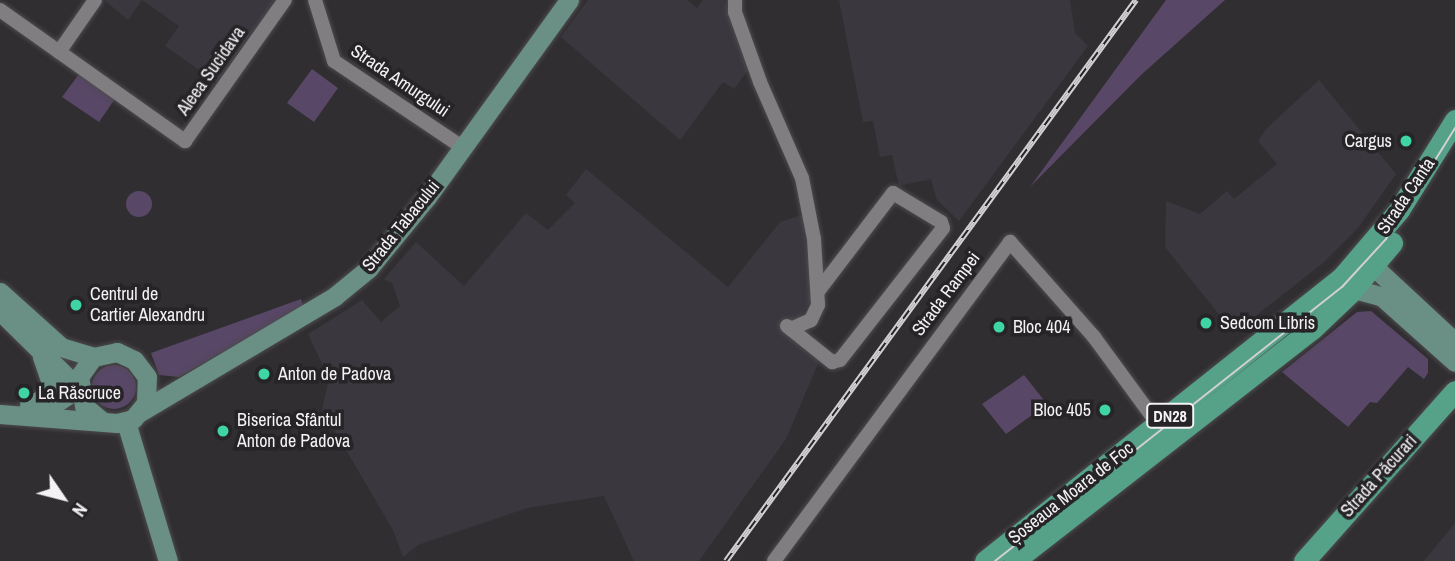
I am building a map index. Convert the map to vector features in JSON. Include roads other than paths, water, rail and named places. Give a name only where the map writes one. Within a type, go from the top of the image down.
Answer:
[{"type":"main road","name":"Strada Canta","points":[[1363,267],[1455,120]]},
{"type":"main road","name":"Strada Canta","points":[[1363,267],[1412,215],[1455,143]]},
{"type":"main road","name":"Șoseaua Moara de Foc","points":[[985,561],[1312,329],[1354,289],[1363,267]]},
{"type":"main road","name":"Șoseaua Moara de Foc","points":[[1014,561],[1300,315],[1363,267]]},
{"type":"main road","name":"Strada Păcurari","points":[[1304,561],[1455,391]]},
{"type":"main road","name":"Strada Păcurari","points":[[1320,561],[1455,408]]},
{"type":"street","points":[[59,52],[95,0]]},
{"type":"street","name":"Aleea Sucidava","points":[[0,10],[185,141],[285,0]]},
{"type":"street","name":"Strada Amurgului","points":[[315,0],[334,61],[462,147]]},
{"type":"street","name":"Strada Tabacului","points":[[133,417],[185,383],[335,296],[360,276],[462,147],[569,0]]},
{"type":"street","points":[[735,0],[735,12],[760,82],[802,177],[819,290],[818,305],[811,320],[789,328],[832,362],[840,360],[943,228],[942,222],[892,192],[819,290]]},
{"type":"street","name":"Strada Rampei","points":[[774,561],[1010,242],[1094,337],[1164,433]]},
{"type":"street","points":[[1363,267],[1455,342]]},
{"type":"street","points":[[1354,289],[1381,296],[1455,362]]},
{"type":"street","points":[[0,292],[61,347],[93,357]]},
{"type":"street","points":[[0,311],[78,388],[84,407],[102,421]]},
{"type":"street","points":[[4,413],[33,404],[50,395],[52,377],[37,346]]},
{"type":"street","points":[[4,413],[48,408],[78,388],[82,370],[93,357],[109,351],[126,355],[147,377],[160,384],[185,383]]},
{"type":"street","points":[[147,377],[148,395],[133,417],[168,561]]},
{"type":"street","points":[[4,413],[34,420],[102,421],[133,417]]},
{"type":"tram line","points":[[995,561],[1342,287],[1386,239],[1455,128]]},
{"type":"railway","points":[[726,561],[1136,0]]},
{"type":"place","name":"Cargus","points":[[1406,141]]},
{"type":"place","name":"Centrul de Cartier Alexandru","points":[[76,305]]},
{"type":"place","name":"Sedcom Libris","points":[[1206,323]]},
{"type":"place","name":"Bloc 404","points":[[999,327]]},
{"type":"place","name":"Anton de Padova","points":[[264,374]]},
{"type":"place","name":"La Răscruce","points":[[24,393]]},
{"type":"place","name":"Bloc 405","points":[[1105,410]]},
{"type":"place","name":"Biserica Sfântul Anton de Padova","points":[[223,431]]}]
